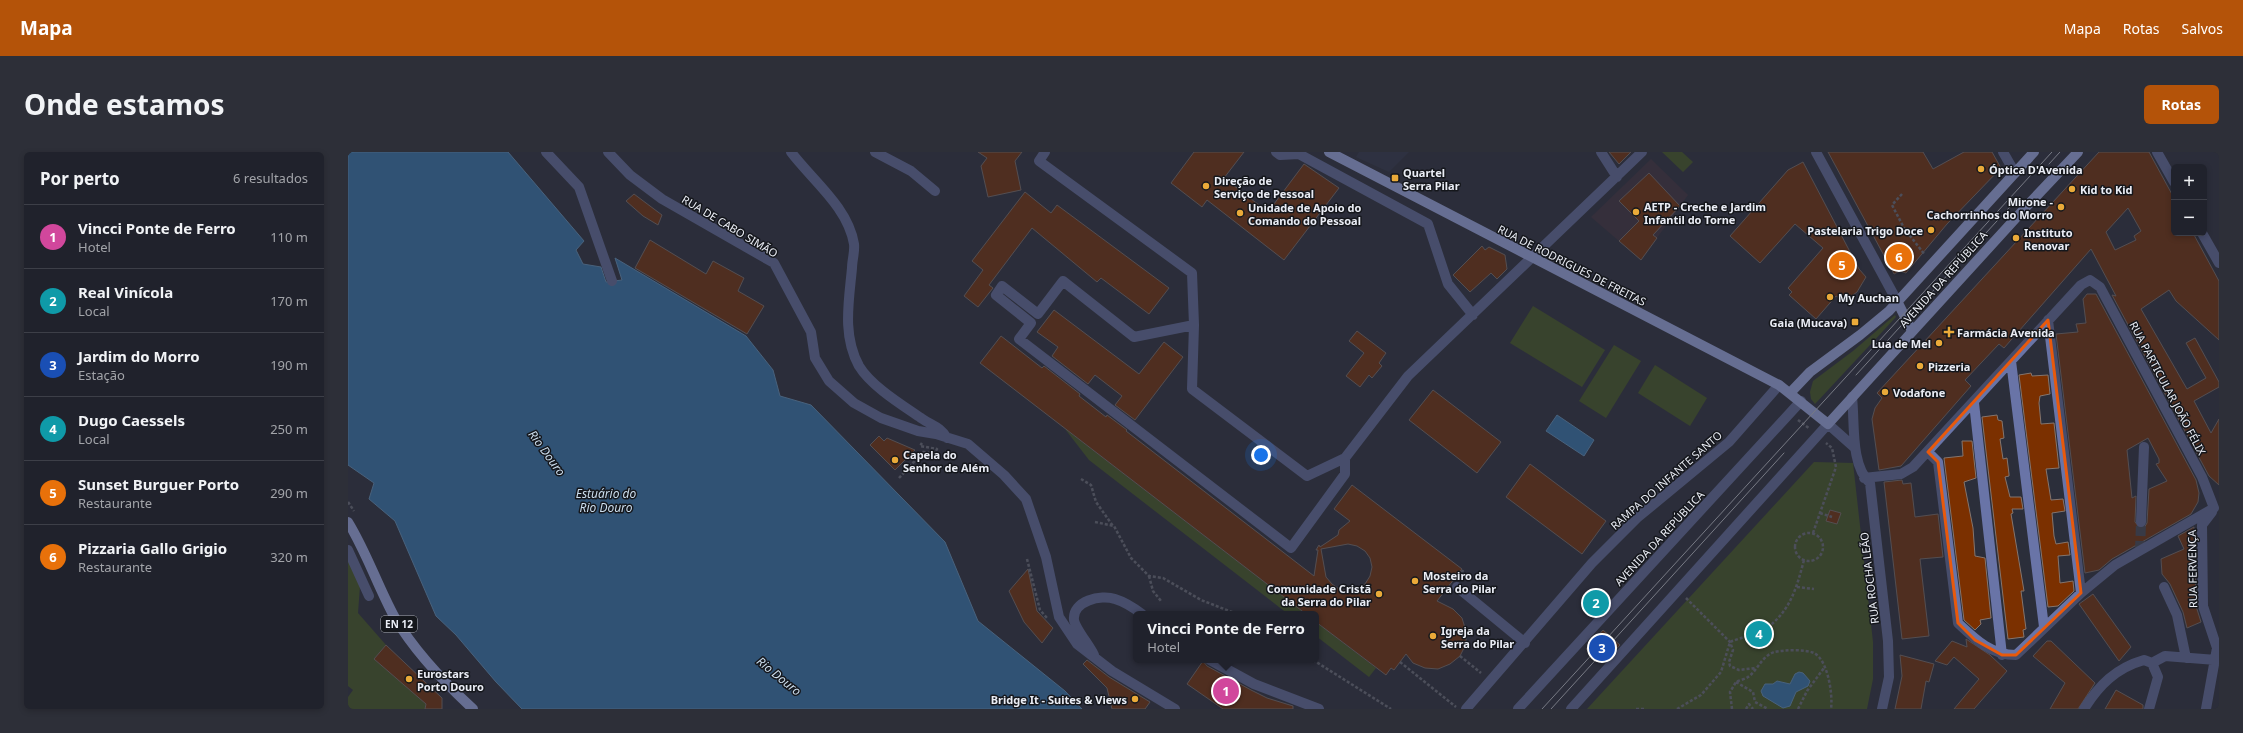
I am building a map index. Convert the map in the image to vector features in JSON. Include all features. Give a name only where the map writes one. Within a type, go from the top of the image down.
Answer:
[{"type":"main road","name":"RUA DE RODRIGUES DE FREITAS","points":[[1329,152],[1344,155],[1533,258],[1791,392]]},
{"type":"main road","name":"AVENIDA DA REPÚBLICA","points":[[1791,392],[1810,372],[1860,336],[1897,301],[2034,152]]},
{"type":"main road","name":"AVENIDA DA REPÚBLICA","points":[[1828,424],[1852,396],[2078,152]]},
{"type":"main road","points":[[1897,301],[1912,331]]},
{"type":"main road","points":[[1791,392],[1828,424]]},
{"type":"main road","name":"EN 12","points":[[348,522],[359,540],[396,620],[418,651],[473,709]]},
{"type":"street","points":[[546,152],[579,188],[612,281]]},
{"type":"street","name":"RUA DE CABO SIMÃO","points":[[608,152],[630,175],[662,199],[774,263],[811,332],[815,358],[829,381],[854,403],[881,418],[918,431],[968,444],[1004,475],[1026,499],[1046,557],[1059,617],[1077,644],[1112,672],[1175,709]]},
{"type":"street","points":[[791,152],[834,202],[848,226],[854,244],[847,322],[850,346],[859,366],[868,378],[890,395],[923,420],[942,429],[947,438]]},
{"type":"street","points":[[875,152],[911,171],[935,191]]},
{"type":"street","points":[[1045,152],[1039,161],[1192,273],[1194,325],[1192,389],[1307,476],[1345,458],[1408,376],[1642,152]]},
{"type":"street","points":[[1601,152],[1617,177]]},
{"type":"street","points":[[1816,152],[1897,301]]},
{"type":"street","points":[[2004,152],[2015,173]]},
{"type":"street","points":[[2157,152],[2171,177]]},
{"type":"street","points":[[1279,153],[1299,154],[1428,224],[1448,284],[1473,315]]},
{"type":"street","points":[[2204,236],[2219,263]]},
{"type":"street","name":"RUA PARTICULAR JOÃO FÉLIX","points":[[1864,478],[1901,474],[1913,467],[2081,285],[2090,280],[2100,287],[2217,505]]},
{"type":"street","points":[[1194,325],[1134,337],[1063,281],[1038,314],[1002,286],[996,295],[1031,323],[1019,339],[1292,548],[1346,474],[1345,458]]},
{"type":"street","points":[[2048,320],[2081,593]]},
{"type":"street","points":[[2011,361],[2044,627]]},
{"type":"street","name":"RAMPA DO INFANTE SANTO","points":[[1466,709],[1525,643],[1592,563],[1637,518],[1729,442],[1780,385]]},
{"type":"street","name":"RUA ROCHA LEÃO","points":[[1852,396],[1855,448],[1864,478],[1870,483],[1888,641],[1889,677],[1882,709]]},
{"type":"street","name":"AVENIDA DA REPÚBLICA","points":[[1518,709],[1801,401]]},
{"type":"street","points":[[1974,402],[2002,655]]},
{"type":"street","points":[[1828,424],[1855,448]]},
{"type":"street","name":"AVENIDA DA REPÚBLICA","points":[[1571,709],[1828,424]]},
{"type":"street","points":[[2141,522],[2144,447]]},
{"type":"street","points":[[1928,452],[1938,462],[1958,623],[1976,640],[2002,655],[2016,655],[2081,593],[2115,565],[2217,505]]},
{"type":"street","name":"RUA FERVENÇA","points":[[2206,709],[2217,648],[2203,606],[2202,525],[2217,505]]},
{"type":"street","points":[[348,550],[369,596]]},
{"type":"street","points":[[1457,587],[1525,643]]},
{"type":"street","points":[[2164,587],[2177,615],[2186,658]]},
{"type":"street","points":[[1095,657],[1074,621],[1074,613],[1080,604],[1092,599],[1113,598],[1126,603],[1138,611]]},
{"type":"street","points":[[2152,664],[2165,656],[2216,660]]},
{"type":"street","points":[[2084,709],[2097,689],[2127,665],[2144,660],[2152,664],[2158,677],[2149,709]]},
{"type":"street","points":[[1216,663],[1254,684],[1319,709]]},
{"type":"path","points":[[1902,194],[1892,205],[1904,228],[1931,264]]},
{"type":"path","points":[[899,478],[923,452],[935,453],[937,449],[920,446]]},
{"type":"path","points":[[1813,533],[1836,467]]},
{"type":"path","points":[[1081,479],[1091,485],[1096,502],[1114,526],[1131,558],[1149,576],[1153,591],[1161,601]]},
{"type":"path","points":[[348,502],[355,514]]},
{"type":"path","points":[[1820,513],[1832,516]]},
{"type":"path","points":[[1095,522],[1114,526]]},
{"type":"path","points":[[1813,533],[1820,538],[1823,551],[1813,561],[1804,560],[1797,554],[1795,545],[1800,537],[1813,533]]},
{"type":"path","points":[[1730,642],[1767,627],[1787,608],[1797,587],[1804,560]]},
{"type":"path","points":[[1149,576],[1164,578],[1201,600],[1229,611]]},
{"type":"path","points":[[1797,587],[1814,589]]},
{"type":"path","points":[[1688,600],[1730,642],[1733,650],[1729,662],[1730,666],[1739,670],[1756,668]]},
{"type":"path","points":[[1677,709],[1701,695],[1721,672],[1730,642]]},
{"type":"path","points":[[1732,709],[1730,692],[1736,682],[1747,677],[1756,668],[1760,661],[1774,652],[1799,651],[1813,652],[1820,658],[1830,681],[1831,709]]},
{"type":"path","points":[[1460,656],[1491,681]]},
{"type":"path","points":[[1400,662],[1458,709]]},
{"type":"path","points":[[1318,663],[1392,709]]},
{"type":"path","points":[[1798,709],[1807,691],[1824,668]]},
{"type":"path","points":[[1736,682],[1753,692],[1755,702],[1768,709]]},
{"type":"path","points":[[1746,709],[1749,704],[1752,709]]},
{"type":"path","points":[[1636,709],[1646,709]]},
{"type":"highlighted area","points":[[2048,320],[2081,593],[2016,655],[2002,655],[1975,640],[1958,623],[1938,462],[1928,452]]},
{"type":"shaded area","points":[[1359,152],[1409,152],[1389,172],[1356,157]]},
{"type":"shaded area","name":"AETP - Creche e Jardim Infantil do Torne","points":[[1651,159],[1688,195],[1641,260],[1591,217]]},
{"type":"green space","points":[[1662,152],[1682,152],[1693,162],[1683,172]]},
{"type":"green space","points":[[1533,306],[1605,350],[1582,387],[1510,343]]},
{"type":"green space","points":[[1895,315],[1896,317],[1815,404],[1811,399],[1810,392],[1813,381],[1853,351]]},
{"type":"green space","points":[[1614,345],[1641,361],[1606,418],[1579,401]]},
{"type":"green space","points":[[1655,365],[1707,398],[1690,426],[1638,393]]},
{"type":"green space","points":[[1065,429],[1302,611],[1284,611],[1089,460]]},
{"type":"green space","points":[[1814,462],[1853,463],[1873,642],[1873,679],[1867,709],[1587,709]]},
{"type":"green space","points":[[348,557],[360,586],[358,613],[386,645],[374,659],[426,704],[425,709],[348,709],[348,697],[353,690],[348,686]]},
{"type":"green space","points":[[1319,624],[1376,668],[1369,677],[1319,638]]},
{"type":"water","name":"Estuário do Rio Douro","points":[[348,152],[508,152],[584,241],[576,250],[583,264],[601,267],[606,282],[622,280],[615,258],[746,336],[773,370],[780,396],[811,405],[945,542],[978,621],[1065,691],[1082,709],[522,709],[496,682],[456,635],[436,616],[395,521],[369,499],[374,483],[348,465]]},
{"type":"water","points":[[1557,415],[1594,440],[1584,456],[1546,431]]},
{"type":"water","points":[[1799,672],[1803,673],[1810,681],[1808,686],[1796,692],[1790,706],[1783,708],[1763,696],[1761,691],[1765,684],[1773,684],[1777,681],[1790,684],[1795,674]]},
{"type":"building","points":[[978,152],[1022,152],[1015,161],[1021,190],[988,197],[981,166],[987,158]]},
{"type":"building","points":[[1194,152],[1244,152],[1224,178],[1268,212],[1304,164],[1339,188],[1284,260],[1207,200],[1202,207],[1171,183]]},
{"type":"building","points":[[1609,152],[1631,152],[1619,164]]},
{"type":"building","points":[[1828,152],[1923,152],[1933,169],[1964,152],[1992,152],[2001,168],[1947,224],[1906,273],[1900,271],[1894,274]]},
{"type":"building","points":[[2099,152],[2149,152],[2171,192],[2171,236],[2195,236],[2219,281],[2219,340],[2176,301],[2169,290],[2141,309],[2187,389],[2206,378],[2186,343],[2195,338],[2219,382],[2219,387],[2194,401],[2211,433],[2219,419],[2219,485],[2209,476],[2112,295],[2116,296],[2091,249],[2004,348],[1999,344],[1965,380],[1971,386],[1901,466],[1879,470],[1872,419],[1875,408],[1882,398],[1877,393]],"holes":[[[2128,208],[2141,231],[2134,236],[2136,240],[2115,250],[2106,232]]]},
{"type":"building","points":[[1803,162],[1859,269],[1866,277],[1857,292],[1845,301],[1836,296],[1816,319],[1789,295],[1792,292],[1788,288],[1823,248],[1795,224],[1760,263],[1730,236],[1788,170]]},
{"type":"building","points":[[1649,173],[1680,206],[1653,235],[1657,238],[1641,260],[1619,241],[1639,221],[1619,201]]},
{"type":"building","points":[[1025,192],[1051,213],[1057,205],[1169,288],[1149,314],[1101,278],[1097,282],[1032,228],[989,285],[993,288],[978,307],[964,296],[983,270],[972,261]]},
{"type":"building","points":[[634,194],[662,215],[658,225],[643,216],[626,201]]},
{"type":"building","points":[[650,240],[706,274],[713,261],[744,278],[738,291],[764,306],[747,334],[635,268]]},
{"type":"building","points":[[1482,246],[1485,250],[1489,247],[1505,255],[1507,269],[1497,279],[1491,273],[1470,292],[1453,275]]},
{"type":"building","points":[[2087,294],[2096,294],[2196,480],[2199,493],[2198,502],[2191,514],[2112,559],[2099,570],[2085,573],[2056,334],[2078,332],[2076,324],[2086,323],[2083,299]],"holes":[[[2148,438],[2159,459],[2159,463],[2156,464],[2167,481],[2149,489],[2147,523],[2144,528],[2140,528],[2135,522],[2136,496],[2132,498],[2127,450]]]},
{"type":"building","points":[[1054,310],[1139,374],[1164,342],[1183,357],[1135,420],[1115,405],[1122,396],[1095,375],[1088,384],[1052,356],[1058,347],[1037,332]]},
{"type":"building","points":[[1357,331],[1386,353],[1379,363],[1382,366],[1372,378],[1369,375],[1360,387],[1346,376],[1364,353],[1349,341]]},
{"type":"building","points":[[1001,336],[1042,368],[1044,366],[1080,394],[1079,396],[1106,417],[1107,415],[1127,430],[1126,431],[1314,576],[1318,550],[1316,550],[1319,545],[1320,547],[1338,535],[1339,530],[1350,521],[1334,509],[1352,485],[1462,569],[1437,601],[1453,609],[1462,618],[1466,631],[1466,644],[1460,656],[1450,664],[1438,669],[1425,668],[1413,663],[1406,654],[1394,670],[1391,668],[1386,675],[1319,624],[1319,611],[1302,611],[980,363]],"holes":[[[1348,544],[1357,546],[1365,551],[1370,558],[1372,567],[1370,576],[1365,584],[1357,589],[1348,591],[1339,589],[1326,577],[1321,549]]]},
{"type":"building","points":[[2031,373],[2032,376],[2048,375],[2050,394],[2040,396],[2039,403],[2041,424],[2054,423],[2059,468],[2046,469],[2051,500],[2063,499],[2065,511],[2052,513],[2054,536],[2056,544],[2068,542],[2070,555],[2058,556],[2060,583],[2073,581],[2074,591],[2058,606],[2048,607],[2019,375]]},
{"type":"building","points":[[1433,390],[1501,442],[1477,473],[1409,420]]},
{"type":"building","points":[[1997,415],[1998,420],[2002,421],[2004,438],[2000,439],[2003,459],[2007,458],[2009,476],[2005,477],[2010,497],[2021,497],[2023,509],[2012,509],[2013,513],[2011,514],[2024,591],[2021,591],[2026,629],[2023,630],[2024,637],[2008,639],[1982,417]]},
{"type":"building","name":"Capela do Senhor de Além","points":[[879,436],[884,441],[887,438],[915,450],[895,470],[870,445]]},
{"type":"building","points":[[1962,441],[1972,441],[1976,478],[1964,482],[1973,528],[1975,556],[1985,558],[1991,618],[1980,620],[1981,624],[1975,630],[1964,620],[1944,458],[1963,456]]},
{"type":"building","points":[[1530,464],[1606,521],[1582,554],[1506,497]]},
{"type":"building","points":[[1902,480],[1903,484],[1911,483],[1915,517],[1938,514],[1943,557],[1920,559],[1929,636],[1902,639],[1884,482]]},
{"type":"building","points":[[1830,510],[1841,513],[1837,524],[1826,521]]},
{"type":"building","points":[[2194,527],[2196,606],[2201,622],[2187,628],[2183,612],[2170,584],[2162,574],[2161,559],[2184,549],[2178,536]]},
{"type":"building","points":[[1028,569],[1037,611],[1053,628],[1042,643],[1024,622],[1009,591]]},
{"type":"building","points":[[2093,594],[2131,647],[2119,661],[2079,604]]},
{"type":"building","points":[[1603,630],[1620,645],[1603,663],[1586,649]]},
{"type":"building","points":[[1966,639],[1990,655],[2007,671],[1974,709],[1954,709],[1979,679],[1954,657],[1947,665],[1935,661],[1952,641],[1967,647]]},
{"type":"building","points":[[2047,641],[2051,641],[2095,683],[2078,709],[2050,709],[2065,683],[2033,656]]},
{"type":"building","name":"Eurostars Porto Douro","points":[[386,645],[442,698],[442,709],[425,709],[426,704],[374,659]]},
{"type":"building","points":[[1900,655],[1934,664],[1929,682],[1926,681],[1921,709],[1895,709],[1902,676]]},
{"type":"building","points":[[1087,660],[1109,677],[1150,702],[1145,709],[1112,709],[1107,688],[1083,664]]},
{"type":"building","points":[[1202,663],[1205,663],[1207,666],[1267,698],[1293,706],[1293,709],[1223,709],[1187,684]]},
{"type":"building","points":[[2116,690],[2143,705],[2143,709],[2105,709]]},
{"type":"tunnel","points":[[2140,551],[2141,522]]},
{"type":"tram line","points":[[1542,709],[2052,152]]},
{"type":"tram line","points":[[2049,164],[2060,152]]},
{"type":"tram line","points":[[1856,375],[2018,198]]},
{"type":"tram line","points":[[1551,709],[1784,453]]},
{"type":"place","name":"Óptica D'Avenida","points":[[1981,169]]},
{"type":"place","name":"Quartel Serra Pilar","points":[[1395,178]]},
{"type":"place","name":"Direção de Serviço de Pessoal","points":[[1206,186]]},
{"type":"place","name":"Kid to Kid","points":[[2072,189]]},
{"type":"place","name":"Mirone - Cachorrinhos do Morro","points":[[2061,207]]},
{"type":"place","name":"AETP - Creche e Jardim Infantil do Torne","points":[[1636,212]]},
{"type":"place","name":"Unidade de Apoio do Comando do Pessoal","points":[[1240,213]]},
{"type":"place","name":"Pastelaria Trigo Doce","points":[[1931,230]]},
{"type":"place","name":"Instituto Renovar","points":[[2016,238]]},
{"type":"place","name":"Pizzaria Gallo Grigio","points":[[1899,257]]},
{"type":"place","name":"Sunset Burguer Porto","points":[[1842,265]]},
{"type":"place","name":"My Auchan","points":[[1830,297]]},
{"type":"place","name":"Gaia (Mucava)","points":[[1855,322]]},
{"type":"place","name":"Farmácia Avenida","points":[[1949,332]]},
{"type":"place","name":"Lua de Mel","points":[[1939,343]]},
{"type":"place","name":"Pizzeria","points":[[1920,366]]},
{"type":"place","name":"Vodafone","points":[[1885,392]]},
{"type":"place","name":"Capela do Senhor de Além","points":[[895,460]]},
{"type":"place","name":"Mosteiro da Serra do Pilar","points":[[1415,581]]},
{"type":"place","name":"Comunidade Cristã da Serra do Pilar","points":[[1379,594]]},
{"type":"place","name":"Real Vinícola","points":[[1596,603]]},
{"type":"place","name":"Dugo Caessels","points":[[1759,634]]},
{"type":"place","name":"Igreja da Serra do Pilar","points":[[1433,636]]},
{"type":"place","name":"Jardim do Morro","points":[[1602,648]]},
{"type":"place","name":"Eurostars Porto Douro","points":[[409,679]]},
{"type":"place","name":"Vincci Ponte de Ferro","points":[[1226,691]]},
{"type":"place","name":"Bridge It - Suites & Views","points":[[1135,699]]},
{"type":"water label","name":"Rio Douro","points":[[547,453]]},
{"type":"water label","name":"Rio Douro","points":[[779,676]]}]
